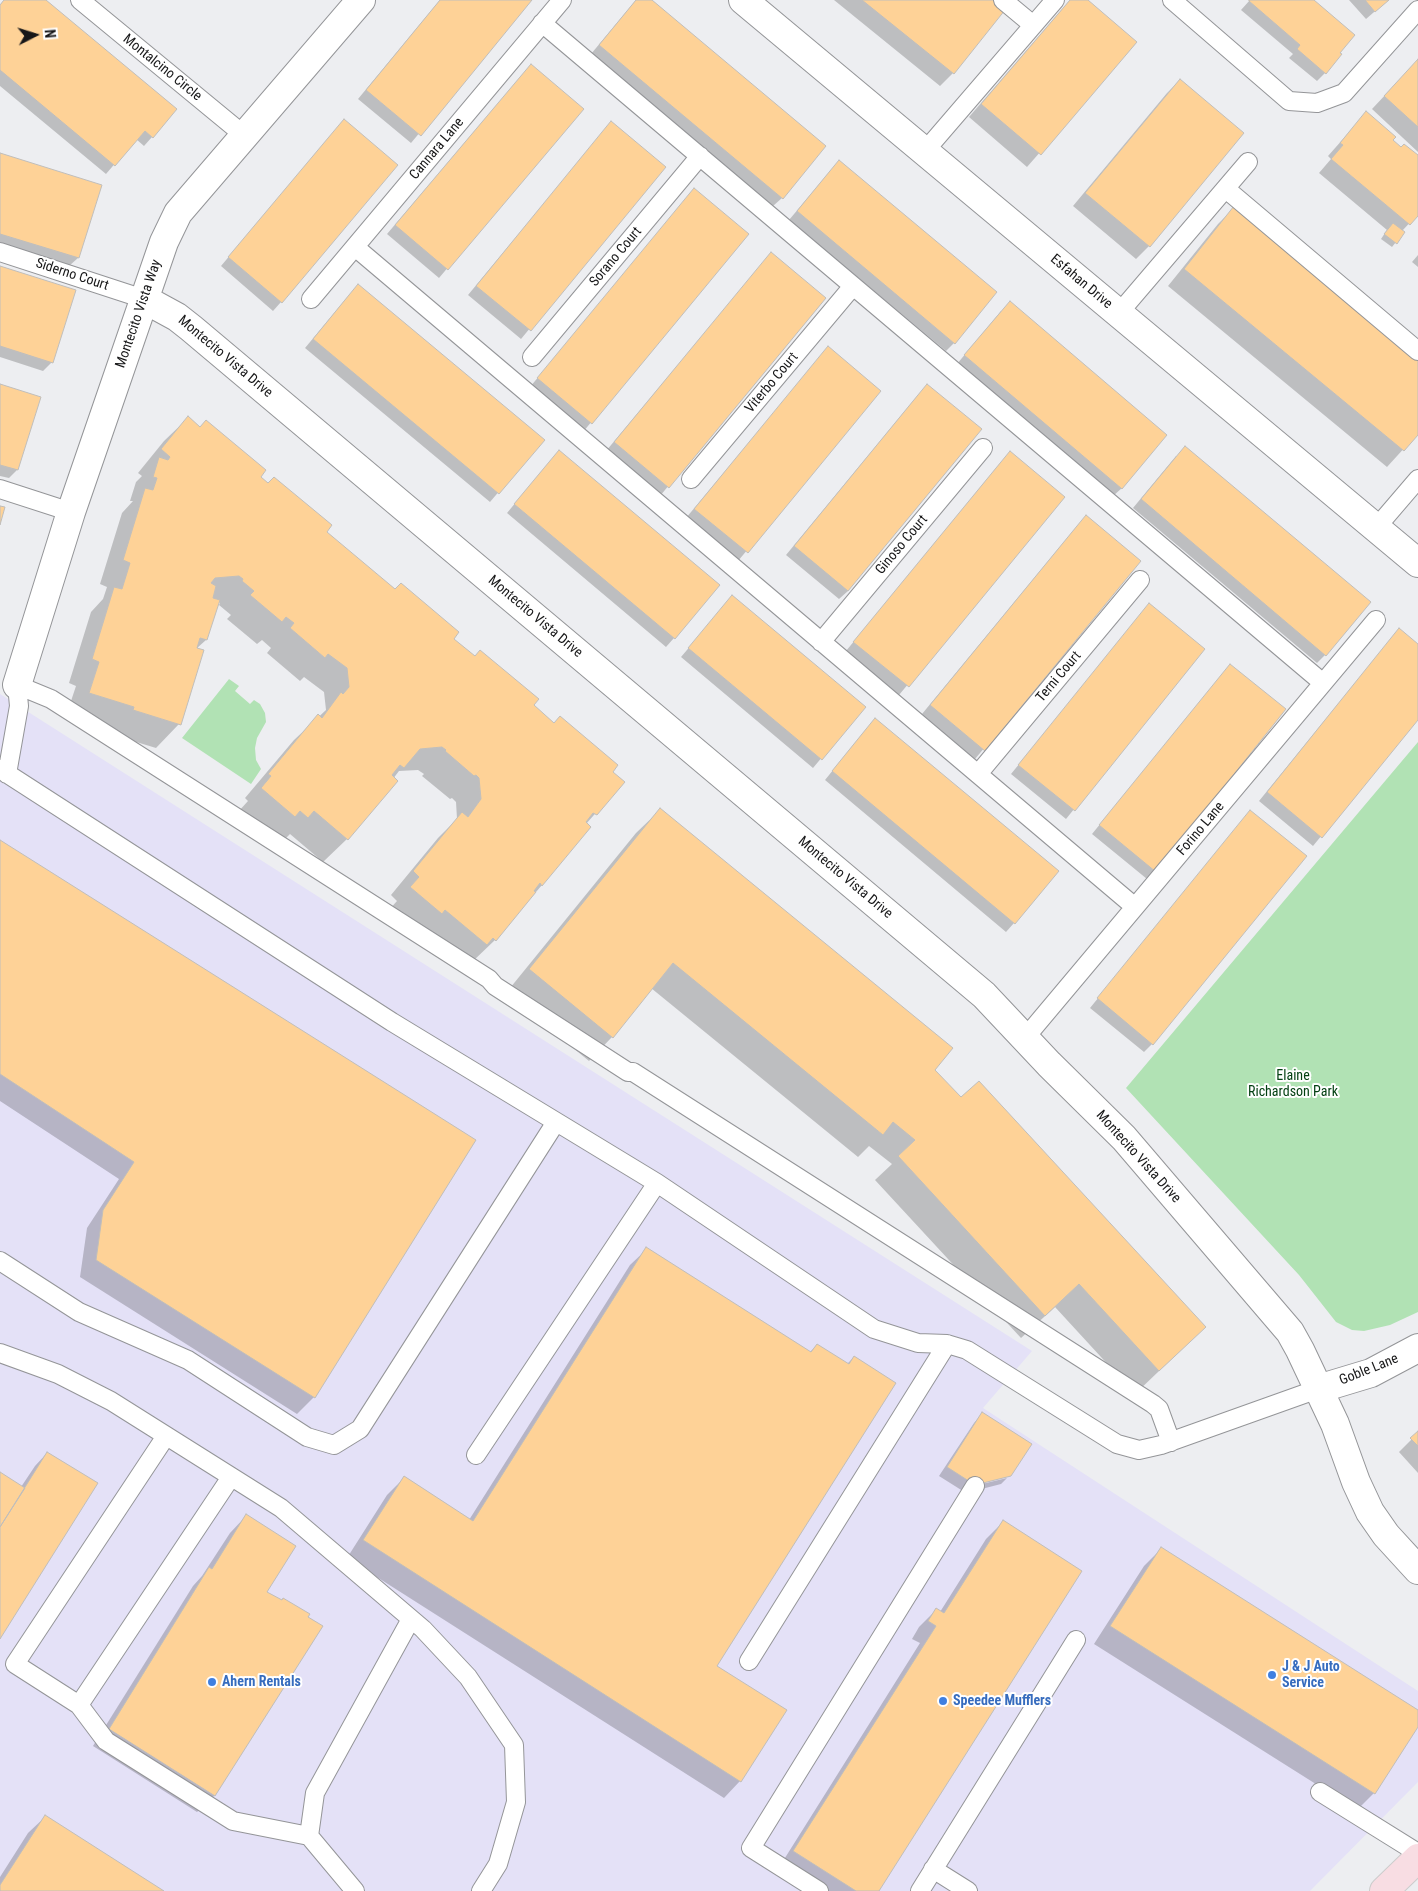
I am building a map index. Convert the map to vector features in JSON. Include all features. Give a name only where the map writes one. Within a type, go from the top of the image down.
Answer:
[{"type":"main road","points":[[1384,1891],[1418,1858]]},
{"type":"street","name":"Montecito Vista Way","points":[[18,685],[71,512],[161,248],[178,213],[361,0]]},
{"type":"street","name":"Esfahan Drive","points":[[751,2],[925,151],[1418,563]]},
{"type":"street","name":"Montecito Vista Drive","points":[[144,299],[177,317],[191,328],[984,995],[1124,1138],[1290,1332],[1335,1424],[1356,1482],[1370,1512],[1386,1535],[1418,1570]]},
{"type":"street","name":"Goble Lane","points":[[1318,1390],[1371,1372],[1418,1348]]},
{"type":"lane","name":"Montalcino Circle","points":[[80,0],[245,136]]},
{"type":"lane","name":"Cannara Lane","points":[[311,298],[562,0]]},
{"type":"lane","points":[[1003,0],[1033,25]]},
{"type":"lane","points":[[925,151],[1055,0]]},
{"type":"lane","points":[[1172,0],[1289,101],[1317,103],[1344,93],[1418,10]]},
{"type":"lane","points":[[542,23],[1323,683]]},
{"type":"lane","name":"Sorano Court","points":[[532,357],[700,156]]},
{"type":"lane","points":[[1119,313],[1248,162]]},
{"type":"lane","points":[[1226,189],[1418,351]]},
{"type":"lane","points":[[355,247],[1135,907]]},
{"type":"lane","name":"Siderno Court","points":[[0,252],[144,299]]},
{"type":"lane","name":"Viterbo Court","points":[[691,480],[853,286]]},
{"type":"lane","name":"Ginoso Court","points":[[821,642],[983,448]]},
{"type":"lane","points":[[1376,528],[1418,479]]},
{"type":"lane","points":[[0,489],[71,512]]},
{"type":"lane","name":"Terni Court","points":[[978,774],[1140,580]]},
{"type":"lane","name":"Forino Lane","points":[[1025,1038],[1376,620]]},
{"type":"lane","points":[[1171,1442],[1159,1409],[633,1072],[628,1072],[495,986],[489,979],[52,699],[18,685],[19,706],[3,772],[392,1022],[657,1183],[874,1329],[918,1343],[947,1344],[967,1350],[1117,1444],[1139,1450],[1171,1442],[1318,1390]]},
{"type":"lane","points":[[0,1261],[79,1312],[188,1360],[307,1437],[334,1445],[360,1429],[556,1122]]},
{"type":"lane","points":[[476,1455],[657,1183]]},
{"type":"lane","points":[[749,1661],[947,1344]]},
{"type":"lane","points":[[0,1353],[58,1374],[111,1401],[281,1508],[411,1619],[468,1677],[514,1745],[516,1802],[498,1864],[481,1891]]},
{"type":"lane","points":[[166,1436],[15,1664],[79,1705],[106,1741],[233,1821],[309,1836],[355,1891]]},
{"type":"lane","points":[[79,1705],[231,1477]]},
{"type":"lane","points":[[819,1891],[751,1848],[976,1486]]},
{"type":"lane","points":[[309,1836],[315,1793],[411,1619]]},
{"type":"lane","points":[[920,1891],[1076,1640]]},
{"type":"lane","points":[[1320,1792],[1418,1853]]},
{"type":"lane","points":[[933,1869],[968,1891]]},
{"type":"shaded area","points":[[0,694],[1032,1351],[983,1408],[1418,1691],[1418,1782],[1310,1891],[0,1891]]},
{"type":"green space","points":[[229,679],[239,686],[235,691],[250,704],[254,700],[260,704],[265,713],[266,722],[257,738],[255,748],[256,760],[261,769],[251,784],[182,738]]},
{"type":"green space","name":"Elaine Richardson Park","points":[[1418,742],[1418,1312],[1390,1325],[1364,1331],[1352,1330],[1336,1322],[1299,1275],[1126,1088]]},
{"type":"building","points":[[4,0],[46,0],[177,109],[153,138],[145,131],[115,166],[0,70],[0,5]]},
{"type":"building","points":[[440,0],[532,0],[421,136],[366,90]]},
{"type":"building","points":[[636,0],[652,0],[826,146],[783,199],[599,45]]},
{"type":"building","points":[[862,0],[993,0],[1005,10],[954,74]]},
{"type":"building","points":[[1070,0],[1088,0],[1137,42],[1041,155],[981,104]]},
{"type":"building","points":[[1249,0],[1314,0],[1355,35],[1326,74],[1297,49],[1300,45]]},
{"type":"building","points":[[1365,0],[1389,0],[1375,12]]},
{"type":"building","points":[[1418,59],[1418,127],[1384,96]]},
{"type":"building","points":[[531,64],[584,109],[448,270],[395,225]]},
{"type":"building","points":[[1180,79],[1244,133],[1150,247],[1085,193]]},
{"type":"building","points":[[1366,111],[1396,137],[1393,140],[1401,147],[1404,144],[1418,155],[1418,216],[1410,225],[1331,159],[1343,145],[1340,143]]},
{"type":"building","points":[[344,119],[398,165],[282,303],[228,257]]},
{"type":"building","points":[[611,121],[666,167],[531,331],[476,286]]},
{"type":"building","points":[[0,153],[102,185],[79,258],[0,234]]},
{"type":"building","points":[[839,160],[997,292],[955,344],[797,211]]},
{"type":"building","points":[[694,188],[749,234],[592,424],[537,378]]},
{"type":"building","points":[[1234,206],[1418,358],[1418,435],[1404,451],[1184,269]]},
{"type":"building","points":[[1393,223],[1405,232],[1397,244],[1384,234]]},
{"type":"building","points":[[771,252],[826,298],[669,488],[614,442]]},
{"type":"building","points":[[0,266],[76,290],[53,363],[0,346]]},
{"type":"building","points":[[358,284],[545,440],[499,494],[313,339]]},
{"type":"building","points":[[1010,301],[1167,435],[1122,489],[964,355]]},
{"type":"building","points":[[828,346],[881,391],[748,553],[694,509]]},
{"type":"building","points":[[0,384],[41,397],[18,470],[0,465]]},
{"type":"building","points":[[927,384],[982,429],[848,591],[794,546]]},
{"type":"building","points":[[188,416],[200,427],[206,420],[266,470],[261,477],[268,483],[274,477],[332,525],[327,532],[395,589],[401,583],[459,632],[454,639],[475,656],[480,650],[539,699],[534,705],[554,723],[560,716],[618,765],[613,772],[625,782],[597,815],[593,813],[586,822],[591,827],[542,886],[540,883],[534,891],[536,892],[496,941],[493,938],[487,945],[445,910],[442,914],[410,887],[419,877],[413,871],[462,812],[468,817],[481,799],[479,778],[476,775],[474,776],[442,747],[420,749],[404,768],[400,765],[392,775],[398,781],[348,840],[314,811],[308,818],[300,811],[295,817],[261,788],[271,776],[268,774],[318,714],[322,718],[341,692],[343,694],[349,687],[347,668],[328,654],[325,658],[290,628],[294,623],[286,617],[282,622],[250,595],[254,591],[239,576],[215,578],[211,583],[216,586],[213,598],[220,600],[207,640],[200,638],[197,648],[204,650],[181,725],[133,710],[134,707],[89,693],[99,662],[92,659],[114,587],[122,589],[130,563],[123,560],[145,488],[153,490],[157,478],[153,477],[159,457],[168,460],[170,457],[161,449]]},
{"type":"building","points":[[1185,446],[1371,602],[1326,656],[1141,499]]},
{"type":"building","points":[[559,450],[720,585],[675,639],[514,504]]},
{"type":"building","points":[[1010,451],[1065,497],[909,687],[853,642]]},
{"type":"building","points":[[0,506],[5,507],[0,525]]},
{"type":"building","points":[[1086,515],[1141,561],[985,751],[930,705]]},
{"type":"building","points":[[732,595],[866,707],[822,760],[688,648]]},
{"type":"building","points":[[1149,603],[1205,649],[1075,811],[1018,765]]},
{"type":"building","points":[[1399,628],[1418,644],[1418,720],[1322,838],[1267,792]]},
{"type":"building","points":[[1230,664],[1286,709],[1156,872],[1099,825]]},
{"type":"building","points":[[875,718],[1059,871],[1015,924],[832,771]]},
{"type":"building","points":[[660,808],[953,1048],[935,1070],[961,1097],[979,1081],[1206,1327],[1159,1371],[1079,1284],[1045,1316],[898,1156],[915,1140],[893,1122],[883,1135],[673,963],[613,1038],[529,969]]},
{"type":"building","points":[[1250,810],[1307,856],[1153,1045],[1097,998]]},
{"type":"building","points":[[0,840],[476,1140],[315,1398],[96,1260],[103,1210],[134,1162],[0,1074]]},
{"type":"building","points":[[646,1247],[811,1352],[817,1344],[849,1364],[854,1356],[896,1383],[717,1666],[787,1710],[741,1782],[363,1540],[404,1476],[473,1521]]},
{"type":"building","points":[[982,1412],[1032,1444],[1011,1476],[975,1485],[947,1467]]},
{"type":"building","points":[[1418,1431],[1418,1446],[1410,1438]]},
{"type":"building","points":[[47,1452],[98,1483],[0,1639],[0,1527]]},
{"type":"building","points":[[0,1472],[25,1488],[0,1527]]},
{"type":"building","name":"Ahern Rentals","points":[[246,1514],[296,1546],[267,1592],[282,1600],[283,1598],[310,1614],[308,1617],[323,1626],[215,1796],[109,1729],[209,1567],[212,1569]]},
{"type":"building","points":[[1003,1520],[1082,1571],[879,1891],[856,1891],[793,1851],[936,1626],[928,1621],[936,1608],[944,1613]]},
{"type":"building","points":[[1161,1547],[1418,1710],[1418,1727],[1375,1794],[1110,1626]]},
{"type":"building","points":[[45,1815],[164,1891],[0,1891],[0,1885]]},
{"type":"place","name":"J & J Auto Service","points":[[1272,1675]]},
{"type":"place","name":"Ahern Rentals","points":[[212,1682]]},
{"type":"place","name":"Speedee Mufflers","points":[[943,1701]]}]
